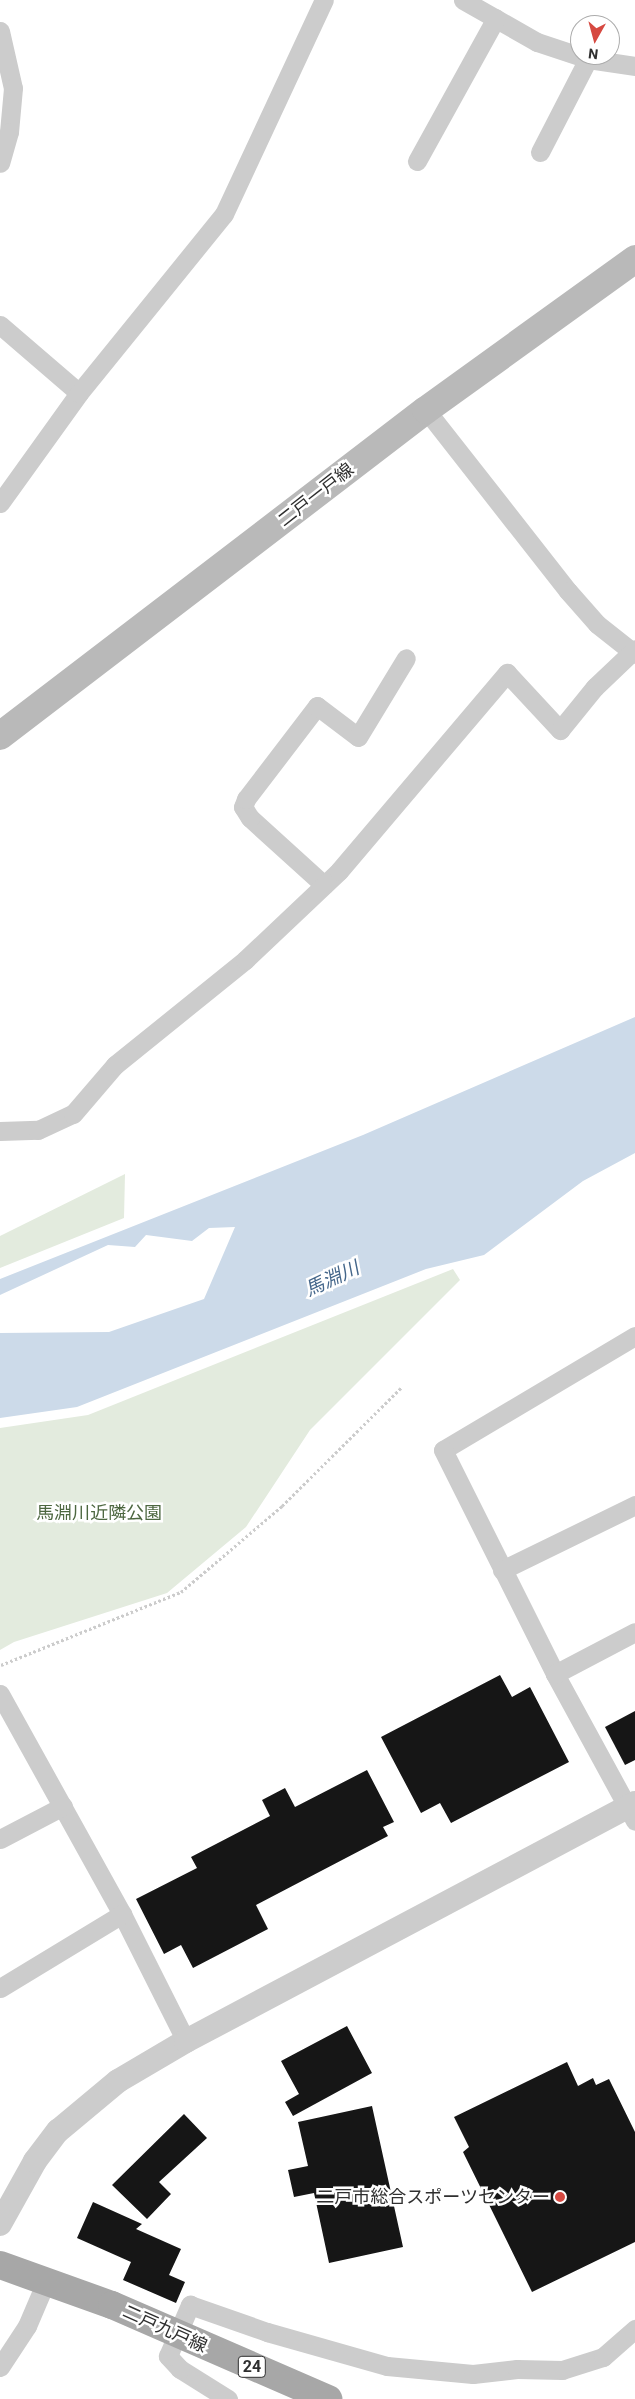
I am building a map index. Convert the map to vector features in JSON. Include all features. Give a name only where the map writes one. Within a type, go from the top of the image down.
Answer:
[{"type":"main road","name":"二戸一戸線","points":[[0,736],[426,410],[635,259]]},
{"type":"main road","name":"二戸九戸線","points":[[0,2265],[47,2279],[328,2399]]},
{"type":"street","points":[[0,503],[79,393],[224,214],[324,0]]},
{"type":"street","points":[[463,0],[536,42],[570,53]]},
{"type":"street","points":[[417,161],[496,18]]},
{"type":"street","points":[[0,31],[13,88],[9,132],[0,163]]},
{"type":"street","points":[[620,64],[635,66]]},
{"type":"street","points":[[540,152],[585,65]]},
{"type":"street","points":[[0,325],[79,393]]},
{"type":"street","points":[[0,1131],[38,1130],[73,1114],[115,1065],[245,960],[324,885],[507,673],[560,730],[595,686],[634,652],[597,624],[568,591],[426,410]]},
{"type":"street","points":[[324,885],[250,818],[243,807],[246,799],[317,706],[358,737],[406,658]]},
{"type":"street","points":[[0,2224],[35,2161],[58,2131],[118,2081],[186,2041],[633,1810],[555,1674],[442,1450],[635,1336]]},
{"type":"street","points":[[502,1570],[635,1505]]},
{"type":"street","points":[[555,1674],[635,1632]]},
{"type":"street","points":[[0,1694],[122,1914],[186,2041]]},
{"type":"street","points":[[0,1839],[63,1806]]},
{"type":"street","points":[[0,1988],[122,1914]]},
{"type":"street","points":[[0,2367],[27,2326],[47,2279]]},
{"type":"street","points":[[219,2396],[180,2369],[168,2356],[190,2305],[267,2332],[387,2366],[473,2374],[518,2369],[562,2370],[603,2357],[635,2329]]},
{"type":"path","points":[[1,1665],[181,1592],[282,1506],[401,1388]]},
{"type":"green space","points":[[125,1174],[124,1218],[0,1268],[0,1236]]},
{"type":"green space","name":"馬淵川近隣公園","points":[[453,1269],[460,1280],[310,1430],[246,1527],[167,1593],[14,1642],[0,1650],[0,1428],[88,1415]]},
{"type":"water","name":"馬淵川","points":[[635,1017],[635,1153],[583,1181],[484,1255],[426,1269],[77,1407],[0,1418],[0,1333],[109,1332],[204,1299],[235,1227],[209,1228],[192,1241],[146,1235],[135,1247],[108,1245],[0,1295],[0,1279],[363,1135]]},
{"type":"building","points":[[500,1675],[512,1697],[530,1687],[569,1762],[451,1823],[440,1803],[421,1813],[381,1737]]},
{"type":"building","points":[[635,1711],[635,1760],[625,1765],[605,1727]]},
{"type":"building","points":[[367,1770],[394,1822],[383,1827],[388,1836],[256,1905],[268,1929],[193,1968],[181,1945],[164,1954],[136,1899],[197,1868],[191,1857],[270,1816],[262,1800],[285,1788],[295,1807]]},
{"type":"building","points":[[347,2026],[372,2073],[293,2116],[285,2102],[299,2094],[281,2061]]},
{"type":"building","name":"二戸市総合スポーツセンター","points":[[567,2062],[578,2086],[593,2078],[596,2085],[609,2079],[635,2132],[635,2242],[532,2292],[463,2152],[469,2147],[454,2117]]},
{"type":"building","points":[[372,2106],[403,2247],[329,2263],[314,2193],[294,2197],[288,2170],[308,2166],[298,2122]]},
{"type":"building","points":[[184,2114],[207,2138],[159,2182],[171,2194],[147,2219],[112,2185]]},
{"type":"building","points":[[93,2202],[142,2224],[136,2229],[181,2249],[169,2275],[185,2282],[176,2303],[123,2280],[131,2262],[77,2238]]},
{"type":"place","name":"二戸市総合スポーツセンター","points":[[560,2197]]}]
